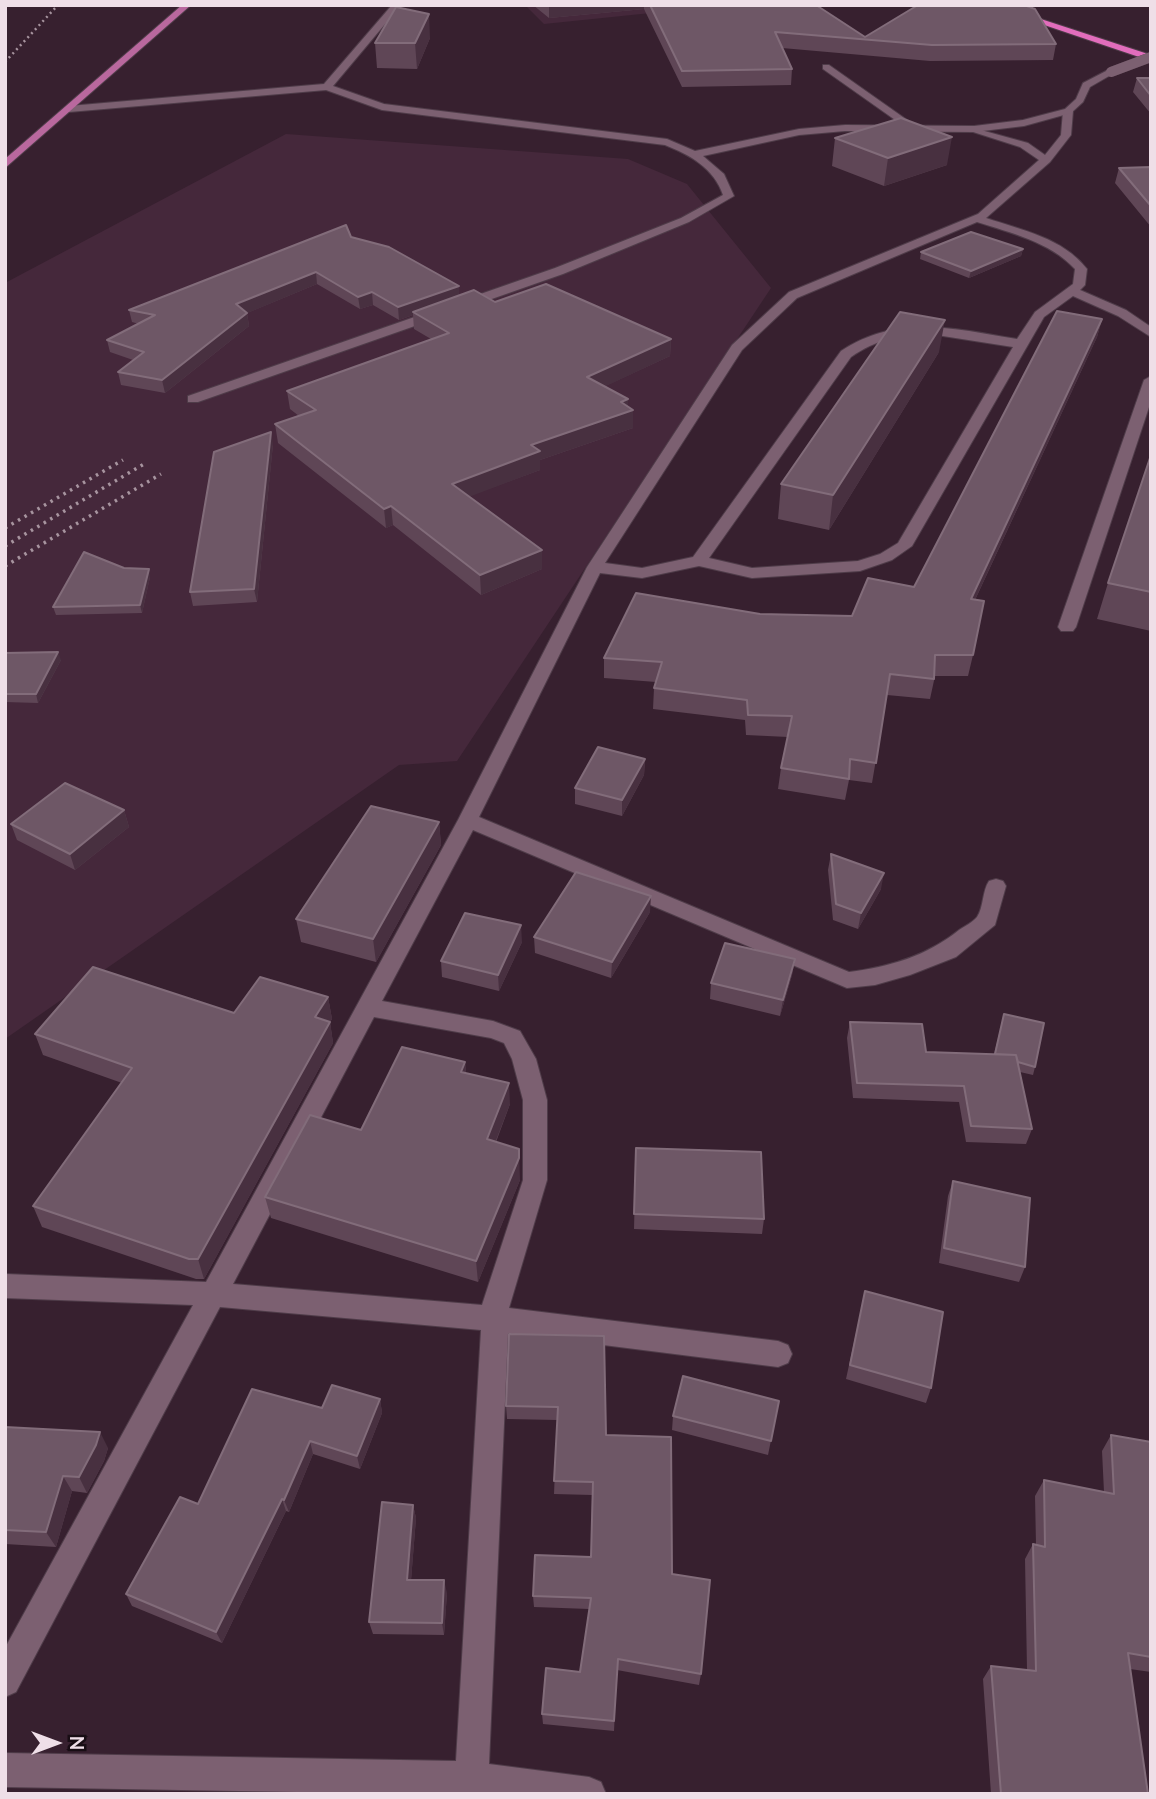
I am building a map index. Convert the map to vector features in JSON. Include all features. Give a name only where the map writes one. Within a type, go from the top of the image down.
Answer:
[{"type":"highway","points":[[989,5],[1151,57]]},
{"type":"main road","points":[[5,165],[187,5]]},
{"type":"street","points":[[327,87],[397,5]]},
{"type":"street","points":[[696,154],[799,132],[845,128],[974,129],[1024,123],[1068,111],[1080,100],[1086,85],[1151,57]]},
{"type":"street","points":[[826,67],[912,127]]},
{"type":"street","points":[[69,109],[327,87],[382,107],[667,142],[696,154],[727,188],[729,195],[685,220],[559,271],[193,399]]},
{"type":"street","points":[[5,1681],[468,820],[594,567],[737,348],[793,295],[982,216],[1046,160],[1066,135],[1068,111]]},
{"type":"street","points":[[974,129],[1024,145],[1046,160]]},
{"type":"street","points":[[594,567],[642,573],[699,561],[752,573],[850,566],[886,557],[904,546],[1039,315],[1073,290],[1081,279],[1081,269],[1075,260],[1060,250],[975,218]]},
{"type":"street","points":[[1073,290],[1122,313],[1151,333]]},
{"type":"street","points":[[699,561],[846,354],[859,343],[889,332],[919,331],[1021,344]]},
{"type":"street","points":[[1067,627],[1151,380]]},
{"type":"street","points":[[468,820],[847,980],[875,977],[910,967],[948,951],[987,920],[996,886]]},
{"type":"street","points":[[366,1007],[494,1030],[512,1037],[524,1059],[535,1100],[535,1180],[496,1300],[470,1786]]},
{"type":"street","points":[[5,1286],[212,1294],[497,1319],[778,1354]]},
{"type":"street","points":[[5,1770],[470,1786],[589,1794]]},
{"type":"shaded area","points":[[525,5],[718,5],[719,6],[544,24]]},
{"type":"shaded area","points":[[286,134],[628,159],[687,184],[771,288],[457,761],[399,765],[5,1039],[5,283]]},
{"type":"building","points":[[650,5],[816,5],[865,37],[918,5],[1024,5],[1035,9],[1056,44],[932,45],[775,32],[792,69],[682,71]]},
{"type":"building","points":[[396,7],[429,14],[415,43],[375,43]]},
{"type":"building","points":[[1137,78],[1151,78],[1151,96]]},
{"type":"building","points":[[901,118],[952,137],[888,158],[835,138]]},
{"type":"building","points":[[1151,167],[1151,206],[1119,168]]},
{"type":"building","points":[[346,225],[351,237],[389,247],[459,286],[398,307],[372,292],[358,297],[316,272],[236,304],[247,313],[162,380],[118,372],[144,352],[107,340],[155,315],[129,310]]},
{"type":"building","points":[[971,232],[1023,249],[971,271],[921,252]]},
{"type":"building","points":[[546,284],[671,339],[587,377],[628,399],[621,402],[633,410],[531,445],[540,451],[452,484],[542,550],[480,575],[391,506],[384,509],[275,424],[316,410],[287,391],[449,333],[413,312],[474,290],[495,302]]},
{"type":"building","points":[[1057,311],[1102,319],[971,599],[984,601],[973,655],[935,655],[934,679],[890,674],[876,763],[850,759],[849,779],[781,768],[792,716],[748,715],[747,700],[654,688],[662,662],[604,658],[636,593],[760,614],[852,616],[868,578],[914,587]]},
{"type":"building","points":[[900,312],[945,320],[833,495],[781,484]]},
{"type":"building","points":[[271,432],[254,589],[190,592],[214,452]]},
{"type":"building","points":[[1151,455],[1151,592],[1108,583]]},
{"type":"building","points":[[84,552],[124,568],[149,569],[140,605],[53,607]]},
{"type":"building","points":[[58,652],[36,694],[5,694],[5,653]]},
{"type":"building","points":[[598,747],[645,759],[622,800],[575,788]]},
{"type":"building","points":[[65,783],[124,810],[70,854],[11,824]]},
{"type":"building","points":[[371,806],[439,822],[373,939],[296,919]]},
{"type":"building","points":[[831,854],[884,873],[861,913],[836,904]]},
{"type":"building","points":[[576,872],[651,896],[612,962],[534,937]]},
{"type":"building","points":[[465,913],[521,925],[498,975],[441,961]]},
{"type":"building","points":[[725,943],[795,959],[783,1000],[711,983]]},
{"type":"building","points":[[93,967],[234,1013],[260,977],[328,997],[315,1017],[330,1022],[198,1259],[189,1259],[33,1206],[132,1068],[35,1034]]},
{"type":"building","points":[[1004,1014],[1044,1023],[1035,1067],[1018,1062],[1016,1055],[995,1054]]},
{"type":"building","points":[[850,1022],[922,1024],[926,1052],[1016,1055],[1032,1129],[971,1126],[964,1086],[857,1083]]},
{"type":"building","points":[[402,1047],[465,1062],[461,1072],[509,1083],[487,1139],[519,1149],[519,1158],[476,1261],[265,1197],[310,1115],[361,1130]]},
{"type":"building","points":[[636,1148],[761,1152],[764,1219],[634,1214]]},
{"type":"building","points":[[953,1181],[1030,1198],[1025,1267],[944,1248]]},
{"type":"building","points":[[865,1291],[943,1312],[931,1388],[850,1365]]},
{"type":"building","points":[[509,1334],[604,1336],[606,1435],[671,1437],[672,1574],[710,1580],[701,1674],[618,1659],[614,1721],[542,1714],[546,1668],[580,1672],[591,1598],[533,1596],[535,1555],[591,1557],[593,1482],[554,1481],[558,1407],[506,1406]]},
{"type":"building","points":[[683,1376],[779,1401],[771,1441],[673,1416]]},
{"type":"building","points":[[332,1385],[380,1399],[357,1456],[310,1441],[284,1500],[282,1499],[216,1632],[126,1594],[180,1497],[198,1504],[252,1389],[322,1408]]},
{"type":"building","points":[[5,1427],[100,1432],[79,1477],[63,1476],[46,1532],[5,1530]]},
{"type":"building","points":[[1111,1435],[1151,1442],[1151,1657],[1128,1653],[1148,1794],[1001,1794],[991,1666],[1036,1671],[1033,1544],[1045,1547],[1044,1480],[1114,1494]]},
{"type":"building","points":[[382,1502],[413,1505],[407,1580],[444,1580],[442,1623],[369,1622]]},
{"type":"railway","points":[[5,62],[58,5]]},
{"type":"railway","points":[[5,528],[123,460]]},
{"type":"railway","points":[[5,546],[144,464]]},
{"type":"railway","points":[[5,566],[161,474]]}]
